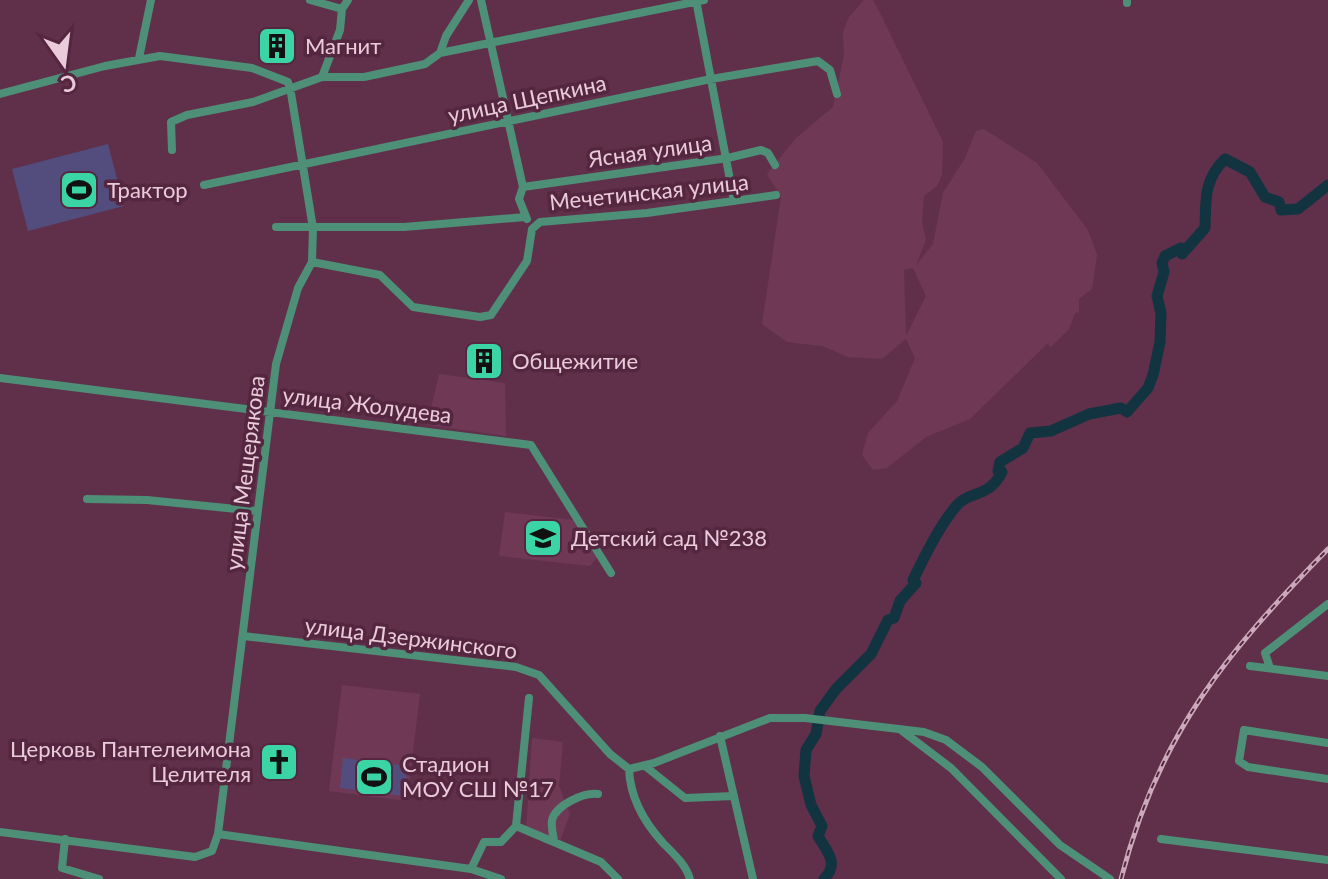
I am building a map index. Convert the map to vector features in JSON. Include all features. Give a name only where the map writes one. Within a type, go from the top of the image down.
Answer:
[{"type":"street","points":[[139,58],[151,0]]},
{"type":"street","points":[[310,0],[342,9]]},
{"type":"street","points":[[322,77],[340,30],[342,9],[348,0]]},
{"type":"street","points":[[457,0],[460,10]]},
{"type":"street","points":[[440,53],[460,10],[469,0]]},
{"type":"street","points":[[481,0],[523,187],[519,199],[525,217],[534,226]]},
{"type":"street","points":[[172,150],[170,126],[174,119],[253,102],[322,77],[364,77],[425,64],[440,53],[699,1],[734,201]]},
{"type":"street","points":[[0,94],[139,58],[180,58],[252,68],[283,78],[290,87]]},
{"type":"street","name":"улица Щепкина","points":[[204,185],[711,79],[818,61],[830,70],[837,94]]},
{"type":"street","name":"улица Мещерякова","points":[[218,834],[269,410],[288,318],[298,288],[312,262],[313,228],[290,87]]},
{"type":"street","name":"Ясная улица","points":[[523,187],[728,158],[761,150],[768,153],[775,165]]},
{"type":"street","name":"Мечетинская улица","points":[[312,262],[380,275],[413,307],[480,317],[491,315],[522,270],[530,251],[534,226],[547,220],[647,213],[776,195]]},
{"type":"street","points":[[276,227],[404,227],[525,217]]},
{"type":"street","name":"улица Жолудева","points":[[0,378],[534,446],[611,573]]},
{"type":"street","points":[[87,499],[147,500],[257,511]]},
{"type":"street","points":[[1270,668],[1265,653],[1328,604]]},
{"type":"street","name":"улица Дзержинского","points":[[243,636],[516,667],[539,675],[610,754],[629,769]]},
{"type":"street","points":[[1250,666],[1328,676]]},
{"type":"street","points":[[471,869],[484,842],[501,842],[516,826],[529,698]]},
{"type":"street","points":[[690,879],[687,870],[654,833],[630,791],[629,769],[645,766],[770,718],[805,718],[899,729],[946,740],[982,767],[1060,845],[1110,879]]},
{"type":"street","points":[[899,729],[951,768],[1061,879]]},
{"type":"street","points":[[1328,743],[1244,730],[1239,761],[1248,767],[1328,779]]},
{"type":"street","points":[[720,736],[753,879]]},
{"type":"street","points":[[645,766],[685,798],[734,796]]},
{"type":"street","points":[[554,841],[551,822],[557,812],[582,794],[598,794]]},
{"type":"street","points":[[516,826],[601,862],[609,876],[618,879]]},
{"type":"street","points":[[0,832],[195,857],[212,851],[218,834],[471,869],[501,879]]},
{"type":"street","points":[[62,879],[65,839]]},
{"type":"street","points":[[1161,839],[1328,860]]},
{"type":"street","points":[[62,868],[99,879]]},
{"type":"shaded area","points":[[864,0],[873,0],[943,142],[942,175],[937,186],[924,196],[922,222],[926,240],[916,265],[933,244],[943,193],[965,158],[976,131],[984,129],[1037,163],[1088,230],[1097,255],[1092,289],[1079,299],[1079,312],[1075,313],[1069,329],[1051,347],[1047,344],[970,419],[926,437],[887,468],[873,470],[862,455],[868,433],[897,401],[915,358],[906,339],[882,359],[848,357],[822,346],[787,342],[762,324],[781,197],[767,174],[795,139],[833,107],[844,55],[843,32],[849,17]],"holes":[[[913,268],[926,296],[906,336],[904,270]]]},
{"type":"shaded area","points":[[108,144],[124,206],[28,231],[12,169]]},
{"type":"shaded area","points":[[439,374],[505,383],[506,436],[427,425]]},
{"type":"shaded area","name":"Детский сад №238","points":[[505,512],[574,520],[597,558],[590,566],[499,556]]},
{"type":"shaded area","points":[[342,685],[420,694],[407,801],[329,791]]},
{"type":"shaded area","points":[[532,738],[563,742],[559,786],[570,814],[560,841],[526,831]]},
{"type":"shaded area","name":"Стадион МОУ СШ №17","points":[[343,758],[408,766],[404,796],[340,788]]},
{"type":"waterway","points":[[824,879],[831,862],[818,836],[822,826],[811,805],[804,776],[806,750],[816,734],[820,711],[836,689],[871,654],[888,620],[894,618],[900,601],[916,583],[913,580],[951,512],[963,500],[991,486],[1002,472],[998,471],[1000,462],[1023,448],[1030,433],[1051,431],[1089,414],[1121,408],[1127,412],[1148,388],[1160,342],[1161,313],[1157,296],[1164,272],[1162,263],[1165,256],[1181,248],[1182,254],[1205,228],[1209,183],[1225,159],[1250,172],[1265,197],[1279,202],[1281,210],[1298,209],[1328,185]]},
{"type":"railway","points":[[1121,879],[1136,828],[1155,781],[1200,699],[1258,624],[1328,549]]},
{"type":"place","name":"Магнит","points":[[277,46]]},
{"type":"place","name":"Трактор","points":[[79,190]]},
{"type":"place","name":"Общежитие","points":[[484,361]]},
{"type":"place","name":"Детский сад №238","points":[[543,538]]},
{"type":"place","name":"Церковь Пантелеимона Целителя","points":[[279,762]]},
{"type":"place","name":"Стадион МОУ СШ №17","points":[[374,777]]}]
